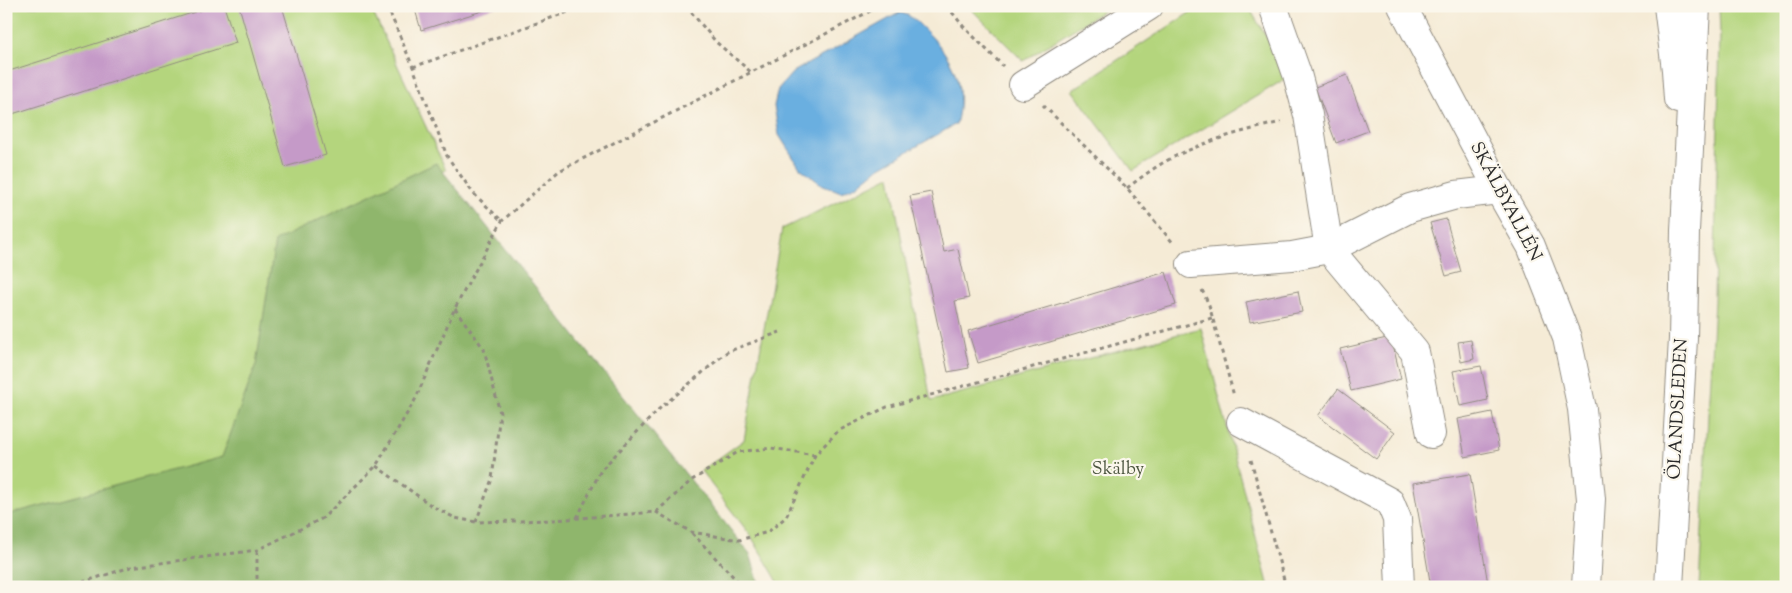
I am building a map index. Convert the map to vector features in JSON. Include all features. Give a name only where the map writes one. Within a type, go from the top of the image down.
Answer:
[{"type":"main road","points":[[1023,85],[1149,6]]},
{"type":"main road","points":[[1273,6],[1297,74],[1308,115],[1328,249],[1415,352],[1431,434]]},
{"type":"main road","name":"SKÄLBYALLÉN","points":[[1402,6],[1499,190],[1531,246],[1567,338],[1582,409],[1591,499],[1586,587]]},
{"type":"main road","name":"ÖLANDSLEDEN","points":[[1668,6],[1676,70],[1685,231]]},
{"type":"main road","name":"ÖLANDSLEDEN","points":[[1670,587],[1683,339],[1685,231],[1696,6]]},
{"type":"main road","points":[[1191,264],[1292,256],[1328,249],[1410,208],[1456,195],[1499,190]]},
{"type":"main road","points":[[1241,422],[1390,502],[1397,519],[1400,587]]},
{"type":"path","points":[[387,6],[447,156],[473,193],[502,221]]},
{"type":"path","points":[[413,67],[585,6]]},
{"type":"path","points":[[686,6],[716,42],[752,73]]},
{"type":"path","points":[[66,587],[131,567],[257,550],[323,518],[376,466],[415,400],[455,308],[502,221],[559,171],[880,6]]},
{"type":"path","points":[[947,6],[963,26],[1127,188],[1191,264],[1209,305],[1286,587]]},
{"type":"path","points":[[1127,188],[1178,154],[1237,133],[1308,115]]},
{"type":"path","points":[[455,308],[484,349],[500,413],[492,479],[476,522]]},
{"type":"path","points":[[691,532],[739,540],[768,532],[786,517],[815,455],[838,431],[887,407],[1212,318]]},
{"type":"path","points":[[576,519],[601,470],[658,410],[727,352],[780,332]]},
{"type":"path","points":[[656,512],[692,480],[738,452],[771,448],[815,455]]},
{"type":"path","points":[[376,466],[432,506],[455,518],[476,522],[576,519],[656,512],[691,532],[743,587]]},
{"type":"path","points":[[257,550],[257,587]]},
{"type":"green space","points":[[6,6],[370,6],[446,170],[281,255],[270,376],[229,467],[6,527]]},
{"type":"green space","points":[[968,6],[1111,6],[1023,61]]},
{"type":"green space","points":[[1200,6],[1248,6],[1290,76],[1133,171],[1072,90]]},
{"type":"green space","points":[[1719,6],[1786,6],[1786,587],[1699,587],[1714,301]]},
{"type":"green space","points":[[436,163],[750,554],[760,587],[602,587],[572,581],[565,587],[6,587],[6,515],[222,457],[256,365],[275,241]]},
{"type":"green space","name":"Skälby","points":[[890,176],[931,401],[1201,328],[1269,587],[781,587],[751,536],[701,471],[744,440],[782,229]]},
{"type":"water","points":[[899,13],[910,16],[934,39],[955,72],[960,96],[956,124],[877,169],[856,186],[841,192],[821,184],[800,168],[779,135],[774,106],[778,89],[793,72]]},
{"type":"water","points":[[572,581],[599,586],[602,587],[565,587]]},
{"type":"building","points":[[214,6],[224,6],[236,43],[6,116],[6,72]]},
{"type":"building","points":[[239,6],[282,6],[326,155],[285,167]]},
{"type":"building","points":[[414,6],[495,6],[495,7],[421,30]]},
{"type":"building","points":[[1347,75],[1368,131],[1336,143],[1315,87]]},
{"type":"building","points":[[931,192],[944,252],[958,249],[969,298],[955,301],[969,368],[948,372],[910,196]]},
{"type":"building","points":[[1446,219],[1461,272],[1446,276],[1430,223]]},
{"type":"building","points":[[1166,272],[1176,305],[978,363],[968,331]]},
{"type":"building","points":[[1298,291],[1302,312],[1250,322],[1246,302]]},
{"type":"building","points":[[1391,337],[1401,379],[1351,391],[1340,349]]},
{"type":"building","points":[[1471,340],[1474,359],[1461,362],[1458,342]]},
{"type":"building","points":[[1481,366],[1488,400],[1460,406],[1453,371]]},
{"type":"building","points":[[1338,389],[1395,432],[1376,459],[1318,416]]},
{"type":"building","points":[[1492,412],[1499,450],[1465,457],[1458,419]]},
{"type":"building","points":[[1470,474],[1488,584],[1473,587],[1431,587],[1413,483]]}]
